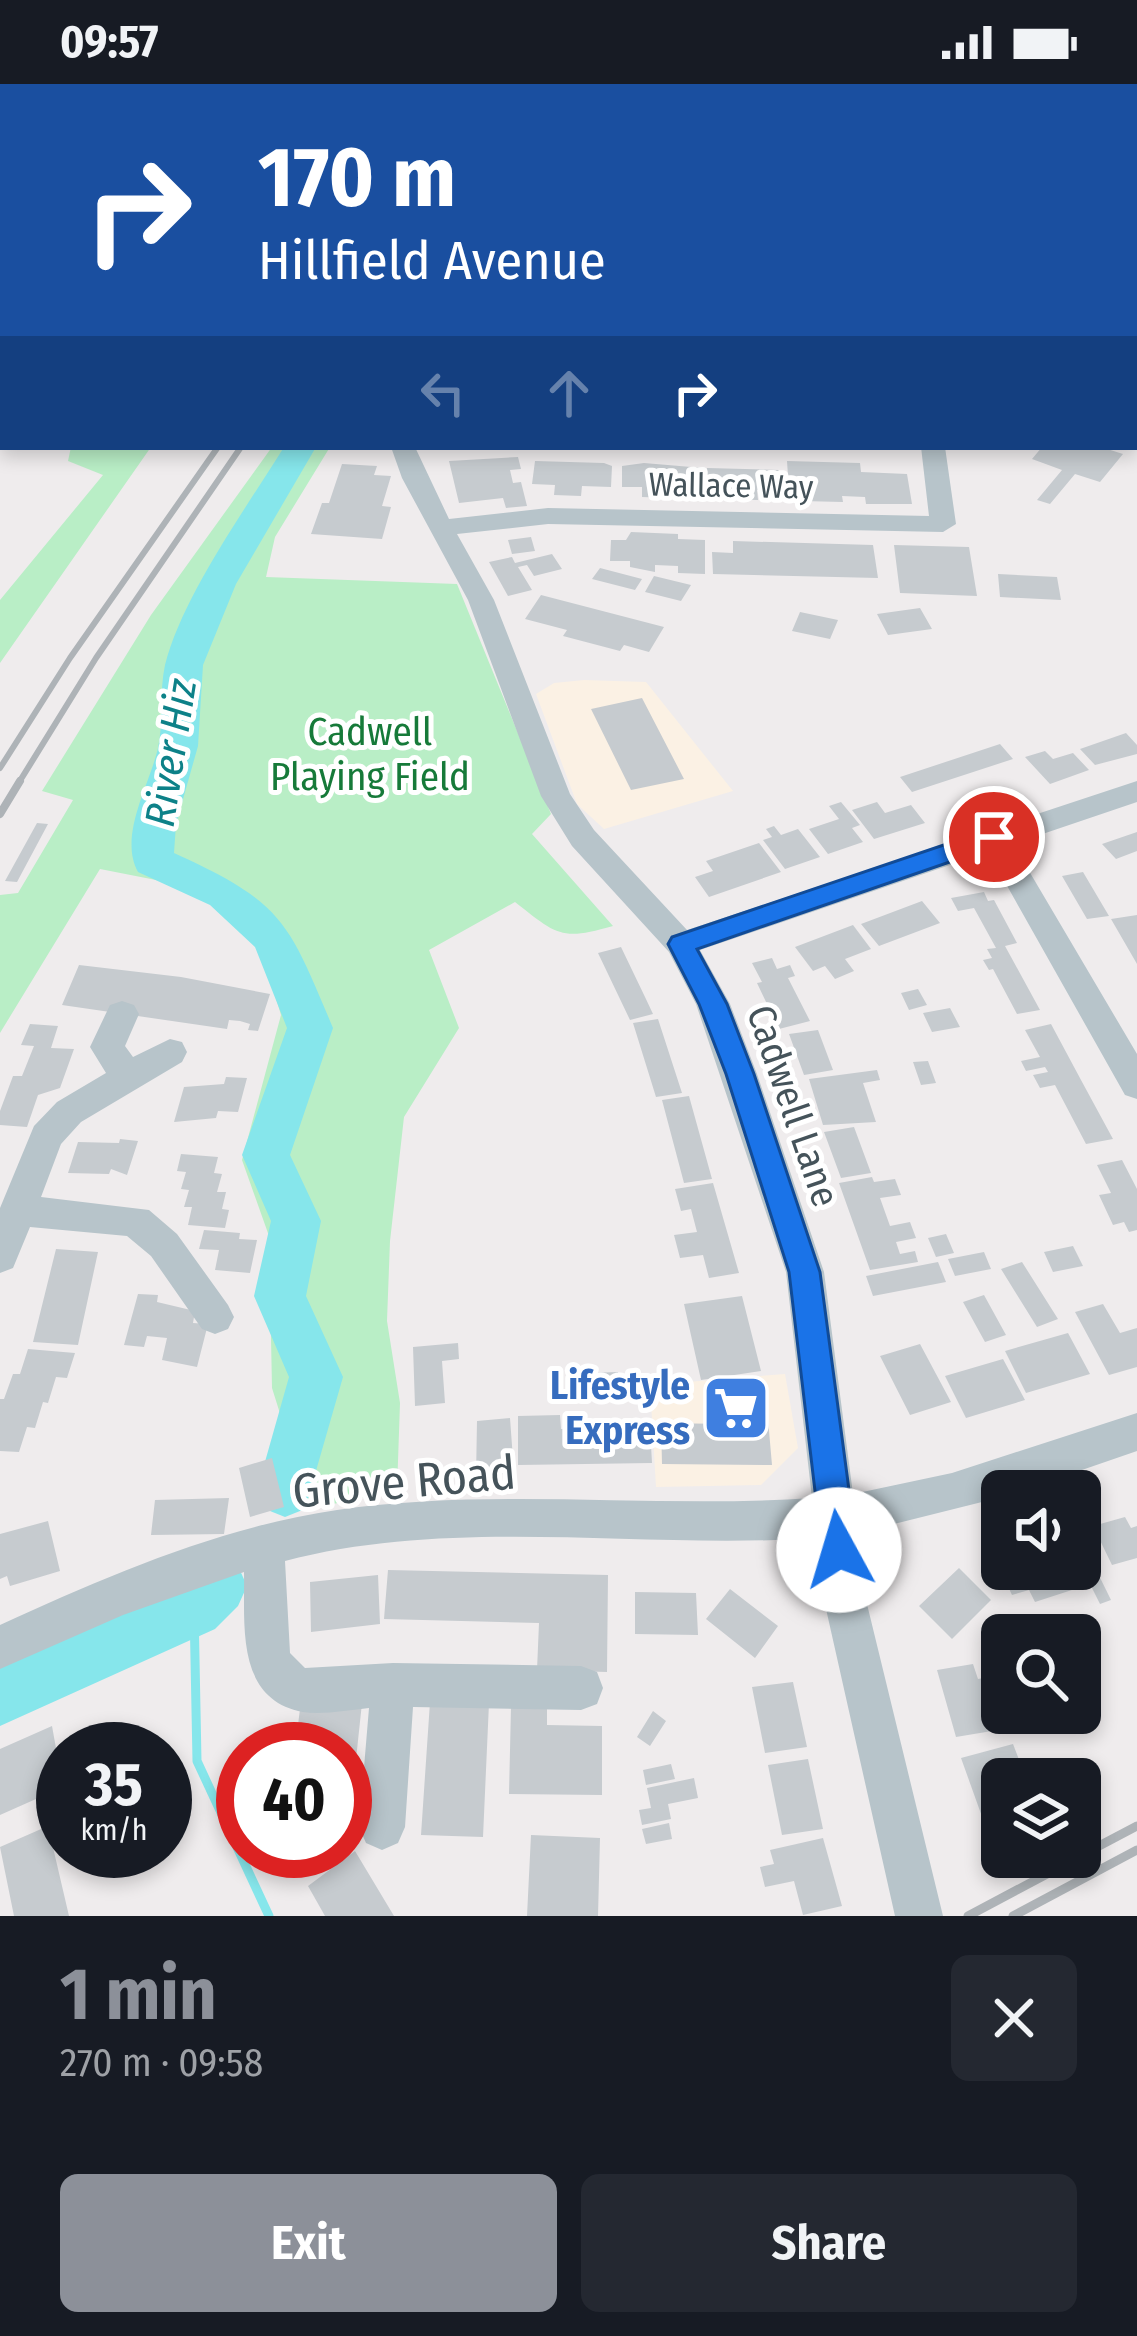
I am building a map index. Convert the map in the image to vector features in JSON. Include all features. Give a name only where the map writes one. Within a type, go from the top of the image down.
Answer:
[{"type":"street","name":"Cadwell Lane","points":[[405,450],[489,617],[556,796],[583,838],[681,944],[713,1004],[740,1074],[805,1272],[845,1600],[919,1916]]},
{"type":"street","name":"Wallace Way","points":[[441,528],[548,516],[944,524],[933,450]]},
{"type":"street","points":[[681,944],[1137,791]]},
{"type":"street","points":[[994,837],[1137,1085]]},
{"type":"street","points":[[122,1014],[107,1047],[128,1078]]},
{"type":"street","points":[[0,1256],[38,1148],[57,1122],[170,1052]]},
{"type":"street","points":[[16,1210],[136,1221],[164,1245],[215,1317]]},
{"type":"street","name":"Grove Road","points":[[0,1646],[151,1586],[335,1530],[453,1522],[836,1516],[907,1505],[1137,1432]]},
{"type":"street","points":[[264,1548],[268,1658],[280,1679],[304,1690],[393,1685],[581,1688]]},
{"type":"street","points":[[382,1827],[393,1685]]},
{"type":"shaded area","points":[[646,682],[733,791],[604,829],[577,804],[536,694],[554,683]]},
{"type":"shaded area","points":[[785,1374],[798,1448],[761,1485],[656,1487],[650,1385]]},
{"type":"green space","points":[[70,450],[149,450],[0,663],[0,600],[103,475],[68,461]]},
{"type":"green space","name":"Cadwell Playing Field","points":[[270,450],[328,450],[275,537],[266,577],[457,584],[551,814],[532,834],[613,926],[560,932],[515,902],[429,950],[459,1028],[404,1117],[390,1241],[387,1321],[400,1403],[397,1490],[310,1509],[272,1388],[269,1236],[242,1160],[281,1015],[264,958],[212,891],[100,869],[0,1033],[0,895],[18,893],[73,800],[42,791],[151,615]]},
{"type":"building","points":[[1040,450],[1123,454],[1100,482],[1075,474],[1050,504],[1037,500],[1062,470],[1032,459]]},
{"type":"building","points":[[518,457],[521,469],[510,470],[513,483],[521,482],[527,506],[506,508],[503,498],[459,503],[449,461]]},
{"type":"building","points":[[535,461],[604,463],[612,466],[611,487],[582,486],[581,496],[554,495],[555,485],[532,484]]},
{"type":"building","points":[[787,461],[860,463],[861,472],[907,474],[912,504],[866,504],[865,497],[842,496],[843,502],[802,501],[801,495],[789,491]]},
{"type":"building","points":[[342,464],[377,466],[374,475],[391,476],[382,506],[391,507],[382,539],[311,534],[322,503],[329,503]]},
{"type":"building","points":[[622,466],[703,468],[704,489],[670,488],[670,498],[642,497],[642,487],[622,487]]},
{"type":"building","points":[[707,468],[779,470],[780,491],[757,490],[758,500],[727,499],[727,489],[707,489]]},
{"type":"building","points":[[631,532],[705,540],[705,574],[678,573],[678,566],[655,565],[655,572],[630,567],[630,561],[610,561],[611,540],[626,540]]},
{"type":"building","points":[[531,537],[535,551],[512,554],[508,540]]},
{"type":"building","points":[[733,541],[873,545],[878,578],[713,574],[712,552],[733,553]]},
{"type":"building","points":[[894,545],[969,547],[977,596],[900,593]]},
{"type":"building","points":[[552,554],[562,569],[534,576],[527,565],[518,567],[532,590],[508,596],[489,562],[512,557],[515,563]]},
{"type":"building","points":[[600,568],[642,579],[635,590],[592,579]]},
{"type":"building","points":[[998,574],[1057,577],[1061,600],[1000,597]]},
{"type":"building","points":[[654,576],[691,585],[681,601],[645,592]]},
{"type":"building","points":[[541,595],[664,627],[649,652],[624,645],[620,651],[563,636],[567,630],[525,619]]},
{"type":"building","points":[[920,608],[932,629],[888,635],[877,614]]},
{"type":"building","points":[[800,612],[838,620],[830,639],[792,631]]},
{"type":"building","points":[[642,698],[684,779],[631,790],[591,709]]},
{"type":"building","points":[[1126,733],[1137,745],[1137,754],[1095,765],[1080,749]]},
{"type":"building","points":[[1000,744],[1013,759],[912,792],[900,777]]},
{"type":"building","points":[[1045,751],[1053,759],[1073,753],[1089,770],[1050,784],[1025,757]]},
{"type":"building","points":[[841,802],[860,825],[852,828],[863,842],[828,854],[809,829],[839,819],[829,806]]},
{"type":"building","points":[[877,802],[885,813],[911,805],[925,823],[874,839],[852,810]]},
{"type":"building","points":[[37,823],[48,824],[17,882],[5,881]]},
{"type":"building","points":[[774,826],[781,835],[798,829],[820,857],[785,869],[763,840],[772,837],[766,829]]},
{"type":"building","points":[[1137,832],[1137,851],[1116,859],[1102,844]]},
{"type":"building","points":[[759,843],[781,872],[709,897],[695,877],[713,871],[706,861]]},
{"type":"building","points":[[1083,872],[1109,916],[1087,919],[1062,876]]},
{"type":"building","points":[[984,892],[988,901],[994,900],[1017,943],[1005,946],[1040,1010],[1017,1014],[993,969],[983,960],[992,958],[987,949],[996,948],[974,908],[958,911],[951,898]]},
{"type":"building","points":[[922,901],[940,923],[879,946],[861,924]]},
{"type":"building","points":[[1137,915],[1137,964],[1111,919]]},
{"type":"building","points":[[853,925],[871,949],[845,959],[854,971],[835,979],[825,966],[813,971],[795,947]]},
{"type":"building","points":[[621,947],[653,1014],[630,1020],[598,953]]},
{"type":"building","points":[[772,958],[777,969],[790,965],[795,976],[788,978],[810,1021],[779,1029],[752,963]]},
{"type":"building","points":[[79,965],[270,994],[258,1031],[248,1030],[250,1024],[240,1021],[229,1020],[227,1029],[62,1005]]},
{"type":"building","points":[[918,989],[927,1005],[909,1010],[901,993]]},
{"type":"building","points":[[950,1008],[960,1027],[932,1032],[923,1013]]},
{"type":"building","points":[[658,1019],[682,1093],[656,1097],[633,1023]]},
{"type":"building","points":[[30,1024],[58,1026],[51,1048],[74,1049],[60,1088],[38,1095],[27,1127],[0,1125],[13,1076],[22,1076],[34,1046],[21,1045]]},
{"type":"building","points":[[1051,1024],[1113,1139],[1086,1144],[1055,1085],[1040,1088],[1033,1075],[1048,1072],[1045,1067],[1026,1071],[1021,1061],[1040,1057],[1025,1030]]},
{"type":"building","points":[[818,1030],[833,1070],[804,1075],[789,1034]]},
{"type":"building","points":[[928,1061],[936,1083],[921,1085],[913,1062]]},
{"type":"building","points":[[877,1070],[880,1080],[863,1083],[876,1122],[823,1125],[809,1079]]},
{"type":"building","points":[[226,1077],[247,1078],[238,1112],[218,1111],[216,1118],[174,1122],[184,1087],[224,1084]]},
{"type":"building","points":[[689,1096],[712,1179],[684,1183],[662,1100]]},
{"type":"building","points":[[854,1127],[871,1173],[841,1178],[824,1132]]},
{"type":"building","points":[[120,1139],[138,1141],[127,1175],[111,1169],[109,1174],[68,1173],[78,1142],[119,1143]]},
{"type":"building","points":[[181,1154],[218,1157],[214,1173],[222,1174],[217,1192],[226,1192],[222,1209],[229,1210],[225,1228],[188,1225],[192,1207],[184,1207],[189,1190],[181,1189],[186,1172],[177,1171]]},
{"type":"building","points":[[1122,1160],[1137,1189],[1137,1230],[1129,1232],[1124,1222],[1113,1225],[1099,1195],[1111,1193],[1097,1165]]},
{"type":"building","points":[[872,1177],[874,1182],[895,1179],[901,1195],[880,1198],[890,1226],[910,1222],[916,1238],[896,1242],[900,1254],[915,1251],[918,1262],[870,1270],[839,1183]]},
{"type":"building","points":[[713,1183],[739,1273],[709,1278],[703,1255],[680,1258],[674,1235],[697,1232],[691,1209],[681,1211],[675,1189]]},
{"type":"building","points":[[204,1230],[240,1233],[239,1239],[257,1240],[250,1273],[215,1270],[219,1250],[199,1249]]},
{"type":"building","points":[[946,1234],[954,1253],[936,1257],[928,1238]]},
{"type":"building","points":[[1073,1246],[1083,1266],[1053,1272],[1044,1252]]},
{"type":"building","points":[[56,1249],[98,1252],[78,1345],[33,1342]]},
{"type":"building","points":[[984,1252],[991,1269],[955,1276],[948,1259]]},
{"type":"building","points":[[938,1262],[946,1282],[873,1296],[866,1276]]},
{"type":"building","points":[[1022,1262],[1058,1319],[1037,1327],[1001,1269]]},
{"type":"building","points":[[138,1294],[158,1295],[157,1302],[195,1311],[193,1323],[208,1324],[197,1367],[162,1360],[167,1338],[147,1336],[144,1347],[124,1345]]},
{"type":"building","points":[[984,1295],[1006,1335],[985,1342],[963,1302]]},
{"type":"building","points":[[742,1296],[761,1371],[701,1380],[684,1304]]},
{"type":"building","points":[[1103,1304],[1120,1333],[1137,1328],[1137,1367],[1109,1375],[1075,1312]]},
{"type":"building","points":[[1068,1333],[1090,1374],[1026,1393],[1005,1351]]},
{"type":"building","points":[[458,1343],[459,1359],[442,1361],[445,1403],[415,1406],[413,1347]]},
{"type":"building","points":[[920,1344],[951,1402],[910,1415],[880,1356]]},
{"type":"building","points":[[28,1349],[75,1353],[67,1378],[56,1377],[35,1428],[27,1427],[19,1452],[0,1451],[0,1399],[13,1374],[20,1374]]},
{"type":"building","points":[[1003,1359],[1025,1400],[966,1418],[945,1376]]},
{"type":"building","points":[[618,1372],[619,1399],[590,1399],[589,1373]]},
{"type":"building","points":[[724,1385],[765,1385],[772,1465],[662,1464],[661,1423],[726,1424]]},
{"type":"building","points":[[560,1415],[561,1429],[650,1428],[652,1463],[518,1465],[518,1416]]},
{"type":"building","points":[[510,1418],[514,1473],[476,1477],[477,1421]]},
{"type":"building","points":[[272,1458],[284,1507],[250,1517],[239,1468]]},
{"type":"building","points":[[229,1498],[224,1534],[151,1535],[155,1500]]},
{"type":"building","points":[[1125,1517],[1131,1528],[1137,1526],[1137,1558],[1112,1565],[1101,1542],[1101,1524]]},
{"type":"building","points":[[48,1521],[60,1571],[10,1586],[7,1576],[0,1579],[0,1534]]},
{"type":"building","points":[[959,1568],[991,1600],[952,1639],[919,1606]]},
{"type":"building","points":[[388,1570],[608,1575],[607,1672],[537,1670],[539,1623],[384,1619]]},
{"type":"building","points":[[378,1575],[380,1624],[311,1632],[310,1582]]},
{"type":"building","points":[[1101,1580],[1111,1600],[1100,1604],[1093,1590],[1101,1590]]},
{"type":"building","points":[[730,1589],[778,1626],[755,1658],[706,1619]]},
{"type":"building","points":[[1029,1590],[1072,1590],[1035,1602]]},
{"type":"building","points":[[635,1592],[696,1593],[698,1635],[635,1634]]},
{"type":"building","points":[[973,1664],[981,1678],[981,1733],[956,1737],[937,1670]]},
{"type":"building","points":[[793,1682],[807,1747],[765,1753],[752,1687]]},
{"type":"building","points":[[301,1701],[362,1703],[360,1722],[298,1722]]},
{"type":"building","points":[[430,1702],[489,1703],[483,1837],[421,1835]]},
{"type":"building","points":[[511,1707],[547,1708],[547,1725],[602,1726],[602,1795],[509,1794]]},
{"type":"building","points":[[653,1711],[666,1721],[650,1746],[637,1737]]},
{"type":"building","points":[[36,1733],[36,1799],[0,1815],[0,1749]]},
{"type":"building","points":[[1013,1744],[1018,1758],[981,1758],[981,1814],[961,1758]]},
{"type":"building","points":[[808,1759],[823,1829],[782,1835],[768,1765]]},
{"type":"building","points":[[671,1764],[675,1779],[646,1785],[643,1770]]},
{"type":"building","points":[[694,1778],[698,1798],[668,1804],[671,1819],[642,1825],[639,1810],[651,1808],[647,1788]]},
{"type":"building","points":[[669,1823],[672,1839],[646,1844],[642,1829]]},
{"type":"building","points":[[36,1831],[36,1878],[60,1878],[69,1916],[14,1916],[0,1847]]},
{"type":"building","points":[[531,1835],[600,1838],[598,1916],[527,1916]]},
{"type":"building","points":[[823,1838],[842,1906],[803,1915],[794,1881],[765,1887],[760,1867],[774,1864],[770,1850]]},
{"type":"building","points":[[319,1878],[371,1878],[394,1916],[325,1916],[308,1886]]},
{"type":"waterway","name":"River Hiz","points":[[285,1490],[316,1377],[280,1296],[296,1221],[266,1155],[310,1028],[273,938],[225,894],[153,861],[155,824],[178,746],[184,665],[218,584],[298,450]]},
{"type":"waterway","name":"River Hiz","points":[[0,1696],[194,1608],[218,1586]]},
{"type":"waterway","points":[[194,1608],[197,1761],[269,1916]]},
{"type":"railway","points":[[0,768],[70,658],[216,450]]},
{"type":"railway","points":[[18,784],[96,658],[239,450]]},
{"type":"railway","points":[[0,814],[20,781]]},
{"type":"railway","points":[[1101,1845],[1137,1826]]},
{"type":"railway","points":[[1013,1916],[1137,1850]]},
{"type":"railway","points":[[968,1916],[1039,1878]]},
{"type":"place","name":"Lifestyle Express","points":[[736,1408]]},
{"type":"route","points":[[839,1550],[805,1272],[740,1074],[713,1004],[681,944],[994,837]]}]
